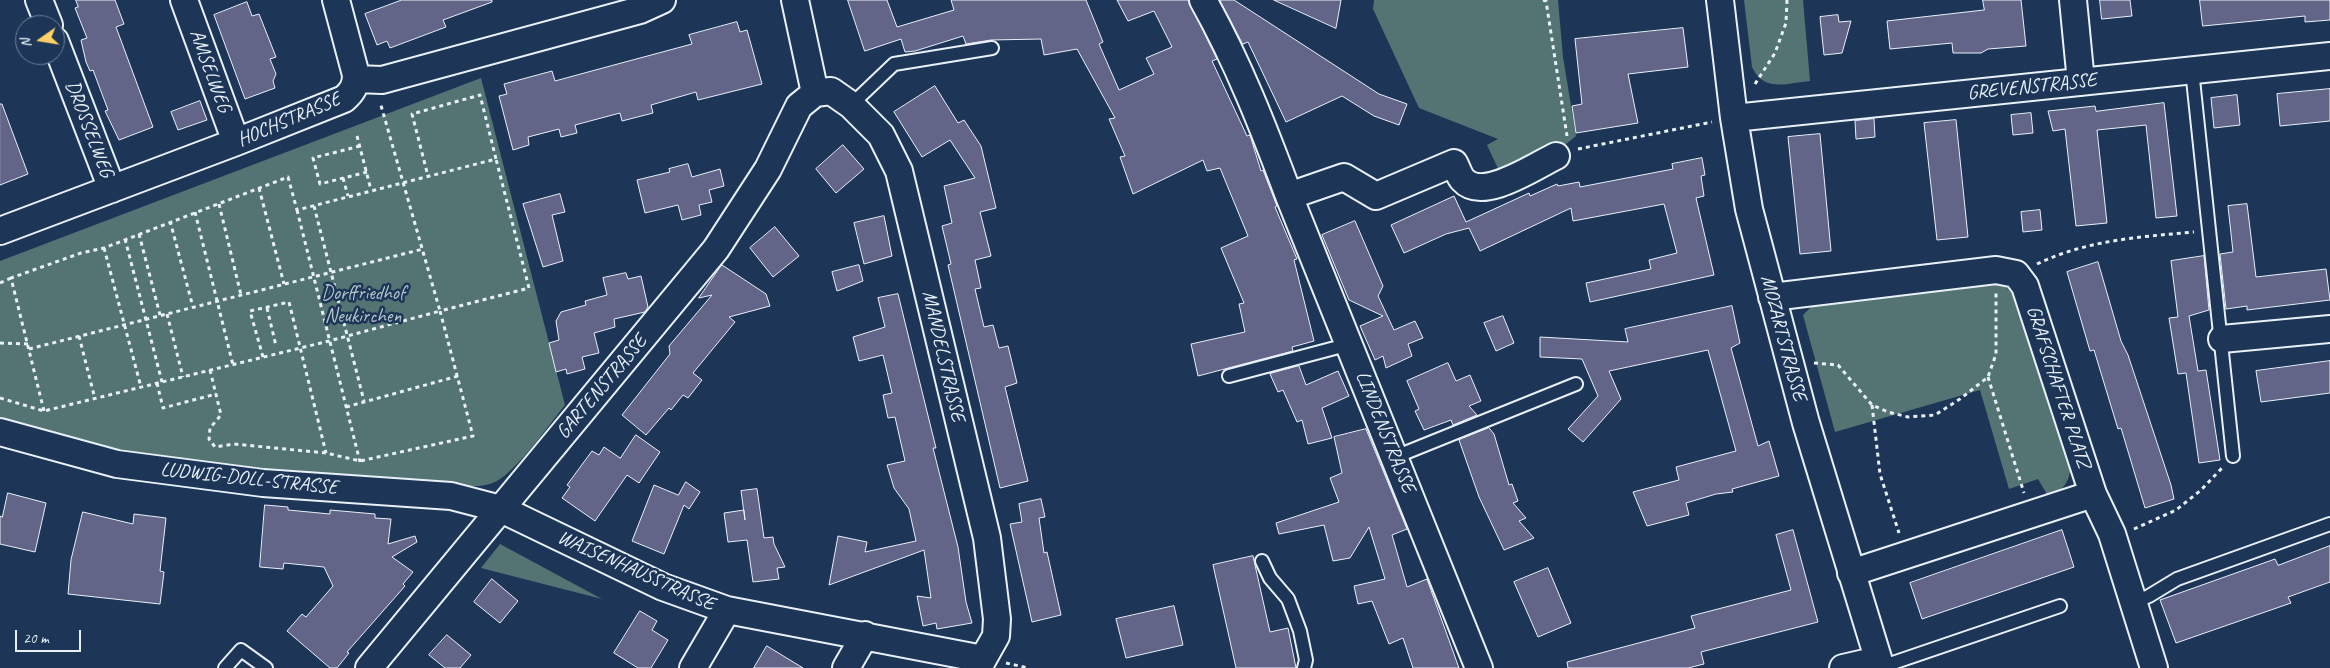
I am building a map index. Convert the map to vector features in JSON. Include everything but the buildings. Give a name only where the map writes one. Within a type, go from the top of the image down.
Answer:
[{"type":"street","points":[[39,0],[45,15]]},
{"type":"street","name":"AMSELWEG","points":[[184,0],[236,142]]},
{"type":"street","points":[[336,0],[364,80],[382,80],[640,10],[662,0]]},
{"type":"street","points":[[795,0],[816,93]]},
{"type":"street","name":"LINDENSTRASSE","points":[[1203,0],[1219,28],[1264,129],[1289,196],[1479,668]]},
{"type":"street","name":"MOZARTSTRASSE","points":[[1720,0],[1740,116],[1749,209],[1789,360],[1850,573],[1880,665]]},
{"type":"street","points":[[2073,0],[2081,82]]},
{"type":"street","name":"GREVENSTRASSE","points":[[1740,116],[2330,56]]},
{"type":"street","name":"DROSSELWEG","points":[[64,65],[112,189]]},
{"type":"street","name":"HOCHSTRASSE","points":[[0,231],[344,99],[364,80]]},
{"type":"street","name":"MANDELSTRASSE","points":[[816,93],[830,92],[851,105],[881,135],[899,171],[987,538],[997,619],[996,636],[981,664]]},
{"type":"street","name":"GARTENSTRASSE","points":[[369,668],[716,249],[768,169],[799,106],[816,93]]},
{"type":"street","points":[[1289,196],[1344,177],[1376,196],[1454,163],[1464,181],[1479,188],[1492,187],[1563,154]]},
{"type":"street","points":[[1772,297],[1996,270],[2016,274]]},
{"type":"street","name":"GRAFSCHAFTER PLATZ","points":[[1850,573],[2093,494],[2025,286],[2016,274]]},
{"type":"street","points":[[2222,339],[2330,329]]},
{"type":"street","name":"LUDWIG-DOLL-STRASSE","points":[[0,432],[117,464],[263,484],[451,496],[501,509]]},
{"type":"street","points":[[2093,494],[2112,534],[2154,668]]},
{"type":"street","name":"WAISENHAUSSTRASSE","points":[[501,509],[663,587],[727,610],[865,635],[981,664]]},
{"type":"street","points":[[694,668],[727,610]]},
{"type":"street","points":[[846,668],[865,635]]},
{"type":"street","points":[[1843,668],[1880,665]]},
{"type":"lane","points":[[851,105],[894,64],[992,48]]},
{"type":"lane","points":[[2192,70],[2233,456]]},
{"type":"lane","points":[[1229,376],[1350,344]]},
{"type":"lane","points":[[1395,457],[1576,384]]},
{"type":"lane","points":[[2133,603],[2149,596],[2177,579],[2330,524]]},
{"type":"lane","points":[[1262,561],[1270,578],[1288,599],[1300,631],[1306,660],[1304,668]]},
{"type":"lane","points":[[1880,665],[2060,606]]},
{"type":"lane","points":[[225,668],[240,650],[266,668]]},
{"type":"path","points":[[1543,0],[1546,1],[1563,154],[1740,116],[1756,81],[1775,53],[1786,23],[1787,0]]},
{"type":"path","points":[[210,370],[221,414],[210,428],[209,438],[215,447],[234,444],[326,453],[360,461],[473,436],[404,181],[364,80]]},
{"type":"path","points":[[0,398],[44,411],[329,341],[530,288],[480,95],[412,114],[428,176]]},
{"type":"path","points":[[357,136],[371,190]]},
{"type":"path","points":[[360,146],[313,158],[320,184],[367,172]]},
{"type":"path","points":[[297,210],[404,181],[496,159]]},
{"type":"path","points":[[0,283],[81,253],[104,248],[288,177],[360,461],[361,490]]},
{"type":"path","points":[[343,178],[348,196]]},
{"type":"path","points":[[259,188],[284,284]]},
{"type":"path","points":[[219,204],[241,295]]},
{"type":"path","points":[[314,206],[364,402]]},
{"type":"path","points":[[195,212],[233,365]]},
{"type":"path","points":[[170,221],[193,307]]},
{"type":"path","points":[[1789,360],[1838,365],[1872,404],[1888,412],[1908,416],[1936,414],[1960,399],[1988,377],[1996,354],[1996,292],[2016,274],[2054,256],[2108,240],[2209,230]]},
{"type":"path","points":[[139,233],[160,315]]},
{"type":"path","points":[[125,239],[146,319],[164,408],[216,394]]},
{"type":"path","points":[[104,248],[141,387]]},
{"type":"path","points":[[29,349],[423,249]]},
{"type":"path","points":[[11,278],[44,411]]},
{"type":"path","points":[[262,357],[250,311],[289,302],[326,453]]},
{"type":"path","points":[[267,308],[276,346]]},
{"type":"path","points":[[167,314],[183,377]]},
{"type":"path","points":[[79,336],[95,399]]},
{"type":"path","points":[[0,343],[28,344]]},
{"type":"path","points":[[346,407],[458,376]]},
{"type":"path","points":[[1988,377],[2030,515]]},
{"type":"path","points":[[1872,404],[1880,474],[1906,555]]},
{"type":"path","points":[[2112,534],[2130,531],[2176,510],[2202,490],[2233,456]]},
{"type":"green space","points":[[1374,0],[1558,0],[1563,57],[1576,136],[1561,148],[1502,177],[1487,145],[1498,139],[1419,108],[1373,9]]},
{"type":"green space","points":[[1744,0],[1803,0],[1810,81],[1777,85],[1763,80],[1757,75],[1752,67]]},
{"type":"green space","name":"Dorffriedhof Neukirchen","points":[[481,78],[565,405],[514,467],[497,481],[480,486],[462,486],[266,471],[71,444],[0,422],[0,261]]},
{"type":"green space","points":[[1993,283],[2003,284],[2017,298],[2071,463],[2066,484],[2059,491],[2048,496],[2038,479],[2009,489],[1980,390],[1835,432],[1803,315],[1813,305]]},
{"type":"green space","points":[[500,544],[602,599],[481,568]]}]
